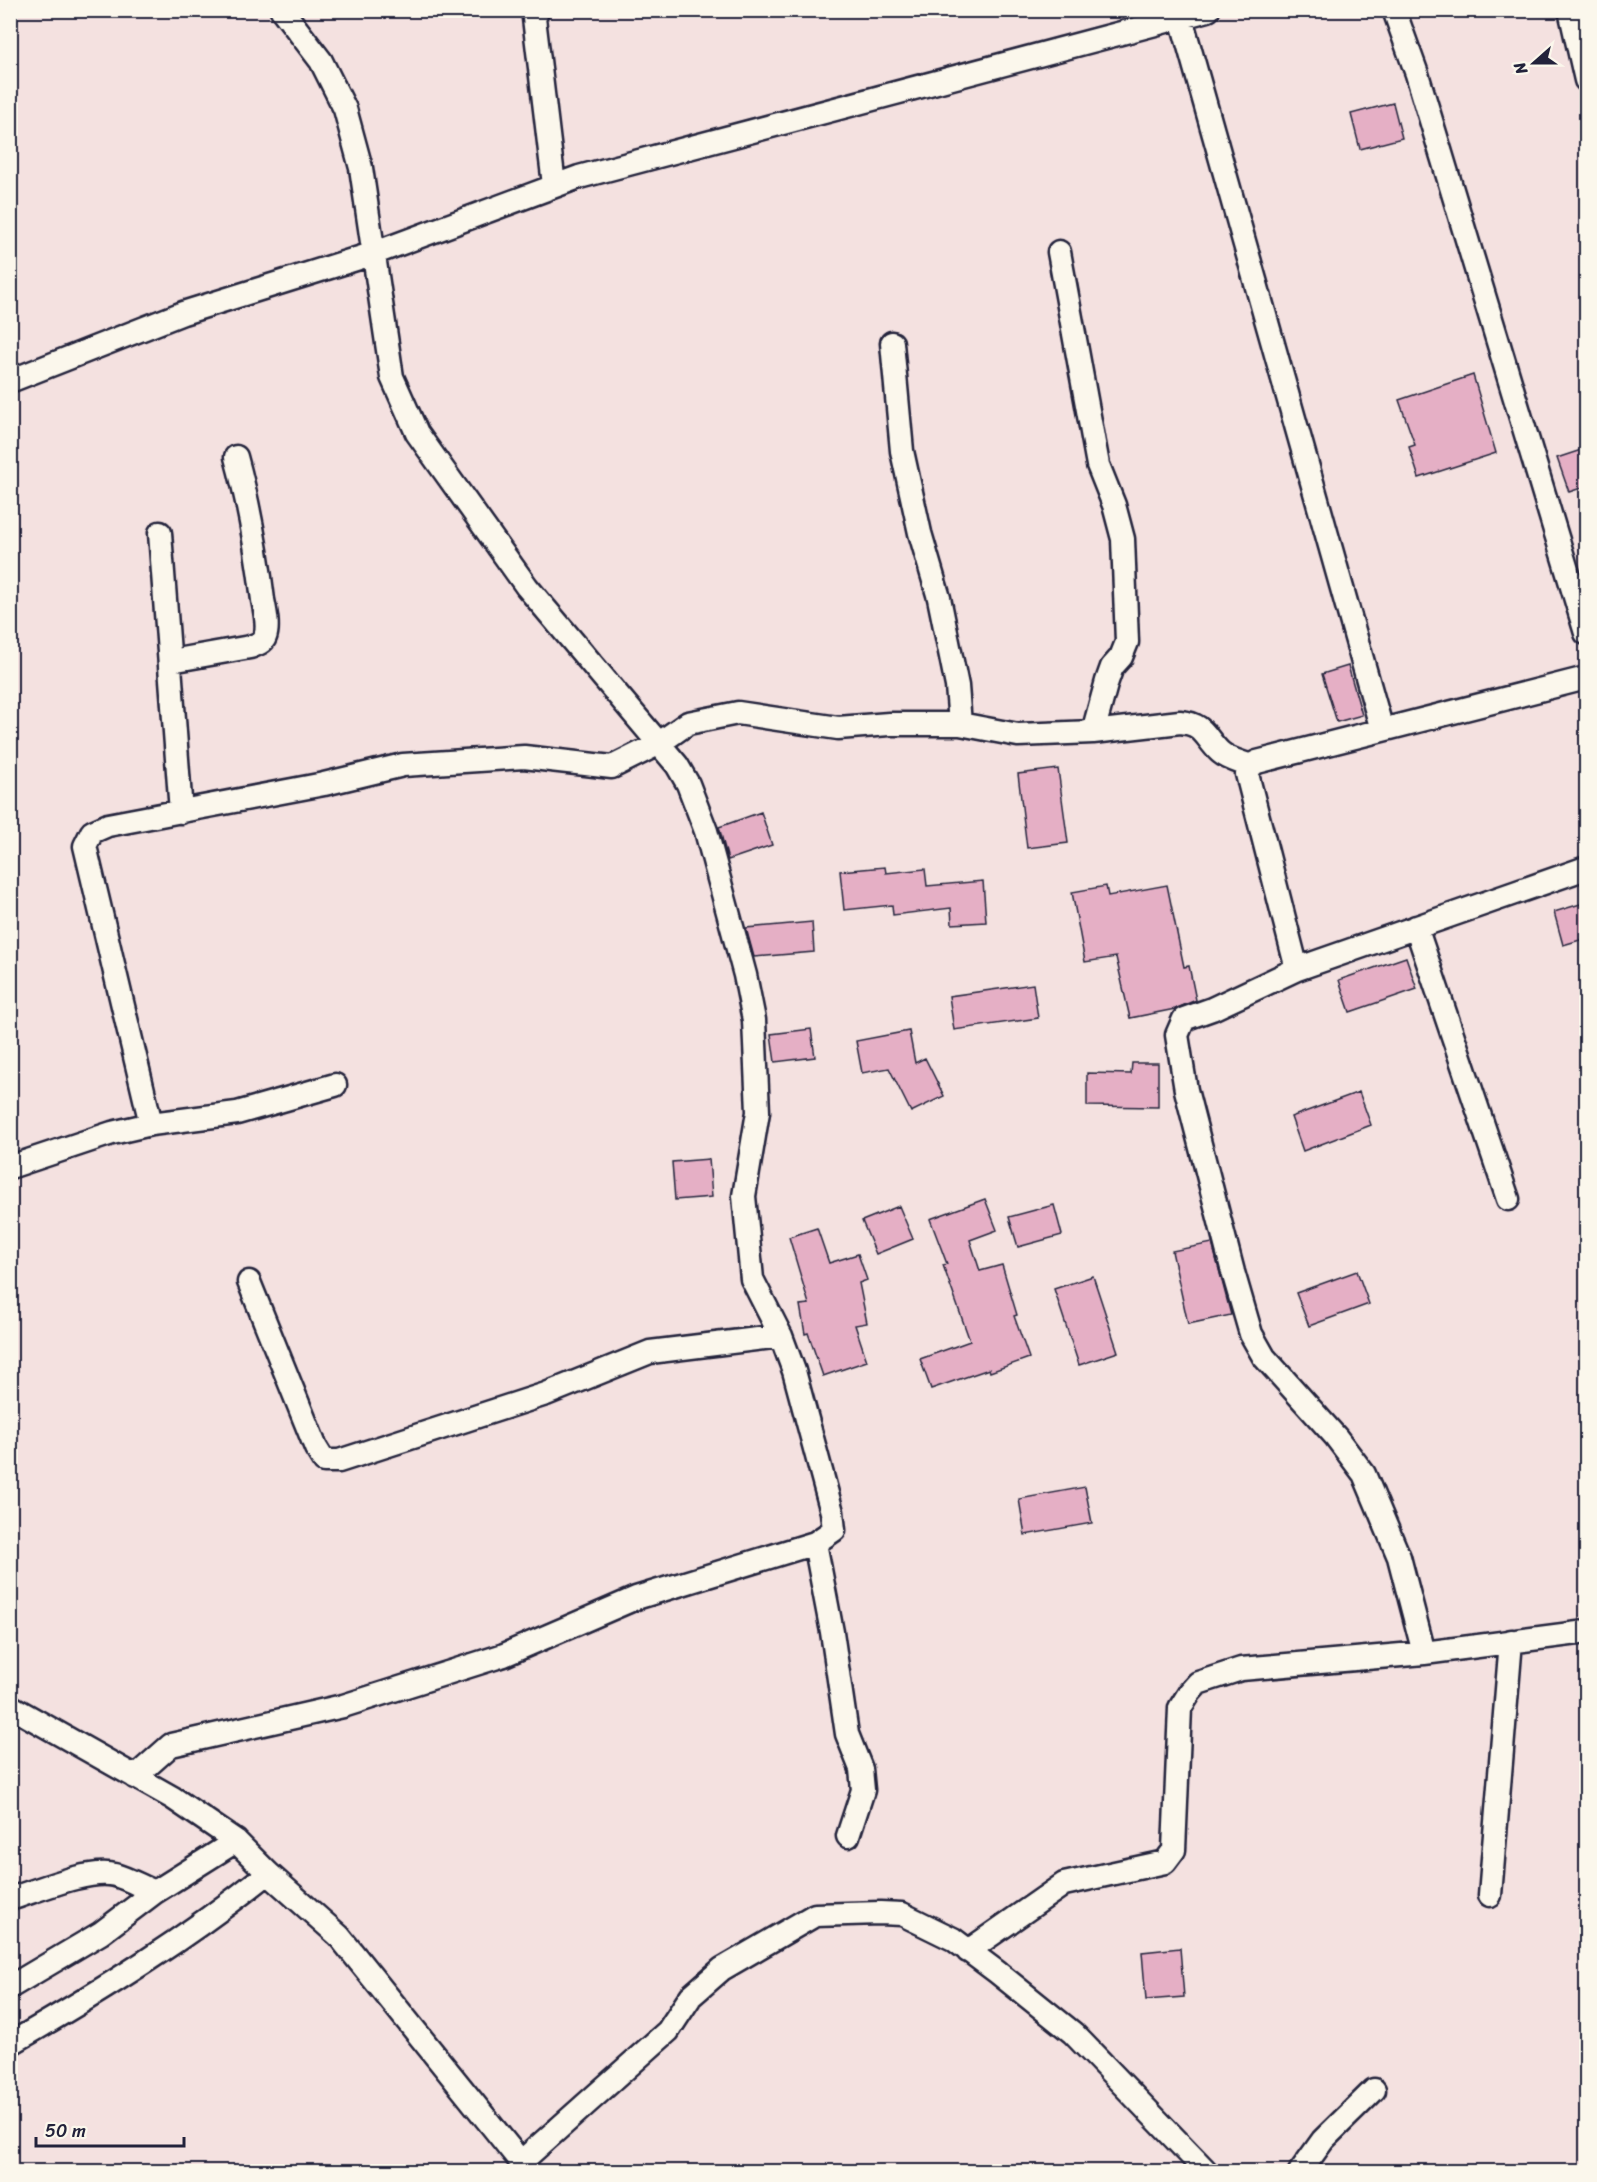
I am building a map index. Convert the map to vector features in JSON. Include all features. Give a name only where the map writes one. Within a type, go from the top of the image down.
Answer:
[{"type":"street","points":[[135,1777],[171,1745],[343,1706],[504,1655],[636,1598],[815,1543],[834,1530],[832,1512],[794,1371],[782,1336],[752,1279],[744,1196],[757,1102],[754,1020],[745,975],[706,831],[688,784],[676,765],[527,587],[417,433],[392,377],[361,168],[345,109],[321,61],[282,10]]},
{"type":"street","points":[[538,10],[534,18],[554,185]]},
{"type":"street","points":[[10,381],[183,313],[375,253],[579,177],[1208,10]]},
{"type":"street","points":[[1394,10],[1420,85],[1587,633]]},
{"type":"street","points":[[1570,10],[1587,80]]},
{"type":"street","points":[[1181,18],[1382,730]]},
{"type":"street","points":[[1059,252],[1098,465],[1114,505],[1123,539],[1127,642],[1121,657],[1112,667],[1093,732]]},
{"type":"street","points":[[892,343],[902,451],[920,533],[939,598],[957,686],[960,724]]},
{"type":"street","points":[[171,661],[250,647],[260,643],[266,637],[265,608],[248,499],[236,457]]},
{"type":"street","points":[[160,532],[181,812]]},
{"type":"street","points":[[1297,969],[1247,774],[1251,766],[1257,762],[1587,678]]},
{"type":"street","points":[[151,1124],[85,846],[92,832],[108,825],[324,784],[403,765],[524,757],[612,767],[658,744],[688,723],[738,713],[838,728],[889,724],[960,724],[1018,735],[1093,732],[1180,722],[1192,723],[1199,727],[1227,757],[1251,766]]},
{"type":"street","points":[[1424,1653],[1399,1557],[1364,1474],[1336,1437],[1264,1357],[1251,1334],[1186,1090],[1177,1035],[1184,1019],[1212,1009],[1297,969],[1587,868]]},
{"type":"street","points":[[1416,927],[1508,1199]]},
{"type":"street","points":[[10,1167],[112,1133],[151,1124],[237,1113],[335,1085]]},
{"type":"street","points":[[249,1282],[316,1448],[324,1461],[339,1461],[546,1394],[650,1352],[782,1336]]},
{"type":"street","points":[[815,1543],[832,1632],[847,1734],[861,1769],[863,1790],[848,1836]]},
{"type":"street","points":[[968,1951],[1064,1884],[1165,1862],[1170,1857],[1174,1850],[1180,1708],[1198,1683],[1241,1670],[1424,1653],[1587,1632]]},
{"type":"street","points":[[1490,1895],[1511,1641]]},
{"type":"street","points":[[10,1707],[173,1798],[236,1841],[268,1873],[339,1936],[496,2133],[526,2166],[668,2031],[691,1996],[722,1969],[815,1915],[902,1914],[953,1940],[1073,2033],[1207,2172]]},
{"type":"street","points":[[10,1986],[101,1933],[154,1892],[236,1841]]},
{"type":"street","points":[[10,2044],[183,1937],[219,1913],[268,1873]]},
{"type":"street","points":[[10,1899],[94,1874],[114,1875],[154,1892]]},
{"type":"street","points":[[1300,2172],[1323,2140],[1374,2090]]},
{"type":"building","points":[[1393,103],[1402,138],[1360,149],[1351,114]]},
{"type":"building","points":[[1473,375],[1496,453],[1419,478],[1409,447],[1415,445],[1399,400]]},
{"type":"building","points":[[1587,448],[1587,486],[1569,492],[1557,458]]},
{"type":"building","points":[[1348,666],[1362,715],[1337,722],[1322,674]]},
{"type":"building","points":[[1058,769],[1068,843],[1027,848],[1018,774]]},
{"type":"building","points":[[761,812],[772,845],[728,860],[719,827]]},
{"type":"building","points":[[885,867],[886,873],[925,869],[927,886],[983,881],[986,922],[952,924],[951,908],[893,915],[892,905],[844,910],[840,871]]},
{"type":"building","points":[[1167,885],[1184,967],[1189,966],[1196,1000],[1175,1009],[1130,1018],[1116,957],[1085,962],[1072,892],[1106,886],[1108,896]]},
{"type":"building","points":[[1587,902],[1587,938],[1563,945],[1554,912]]},
{"type":"building","points":[[812,922],[814,952],[754,957],[746,928]]},
{"type":"building","points":[[1406,957],[1417,989],[1350,1012],[1339,980]]},
{"type":"building","points":[[1033,984],[1038,1018],[954,1030],[949,996]]},
{"type":"building","points":[[811,1029],[815,1057],[775,1062],[771,1034]]},
{"type":"building","points":[[909,1031],[915,1063],[925,1058],[944,1096],[911,1112],[889,1068],[862,1073],[856,1041]]},
{"type":"building","points":[[1132,1063],[1158,1063],[1158,1107],[1087,1106],[1087,1073],[1131,1074]]},
{"type":"building","points":[[1359,1092],[1371,1125],[1303,1151],[1291,1117]]},
{"type":"building","points":[[709,1159],[712,1197],[675,1200],[672,1162]]},
{"type":"building","points":[[985,1199],[997,1230],[970,1240],[980,1271],[1002,1265],[1017,1315],[1014,1316],[1029,1358],[931,1389],[920,1359],[970,1341],[943,1265],[947,1264],[930,1219]]},
{"type":"building","points":[[1054,1205],[1062,1235],[1018,1247],[1009,1217]]},
{"type":"building","points":[[899,1206],[913,1239],[876,1254],[862,1221]]},
{"type":"building","points":[[817,1228],[829,1263],[858,1254],[867,1280],[859,1283],[867,1323],[855,1325],[867,1361],[823,1376],[808,1333],[805,1334],[800,1305],[809,1304],[789,1237]]},
{"type":"building","points":[[1212,1243],[1231,1315],[1188,1324],[1172,1251]]},
{"type":"building","points":[[1357,1271],[1369,1304],[1309,1326],[1296,1293]]},
{"type":"building","points":[[1093,1276],[1118,1352],[1079,1365],[1054,1289]]},
{"type":"building","points":[[1085,1487],[1092,1523],[1025,1535],[1019,1499]]},
{"type":"building","points":[[1180,1948],[1184,1997],[1146,2000],[1142,1952]]}]
